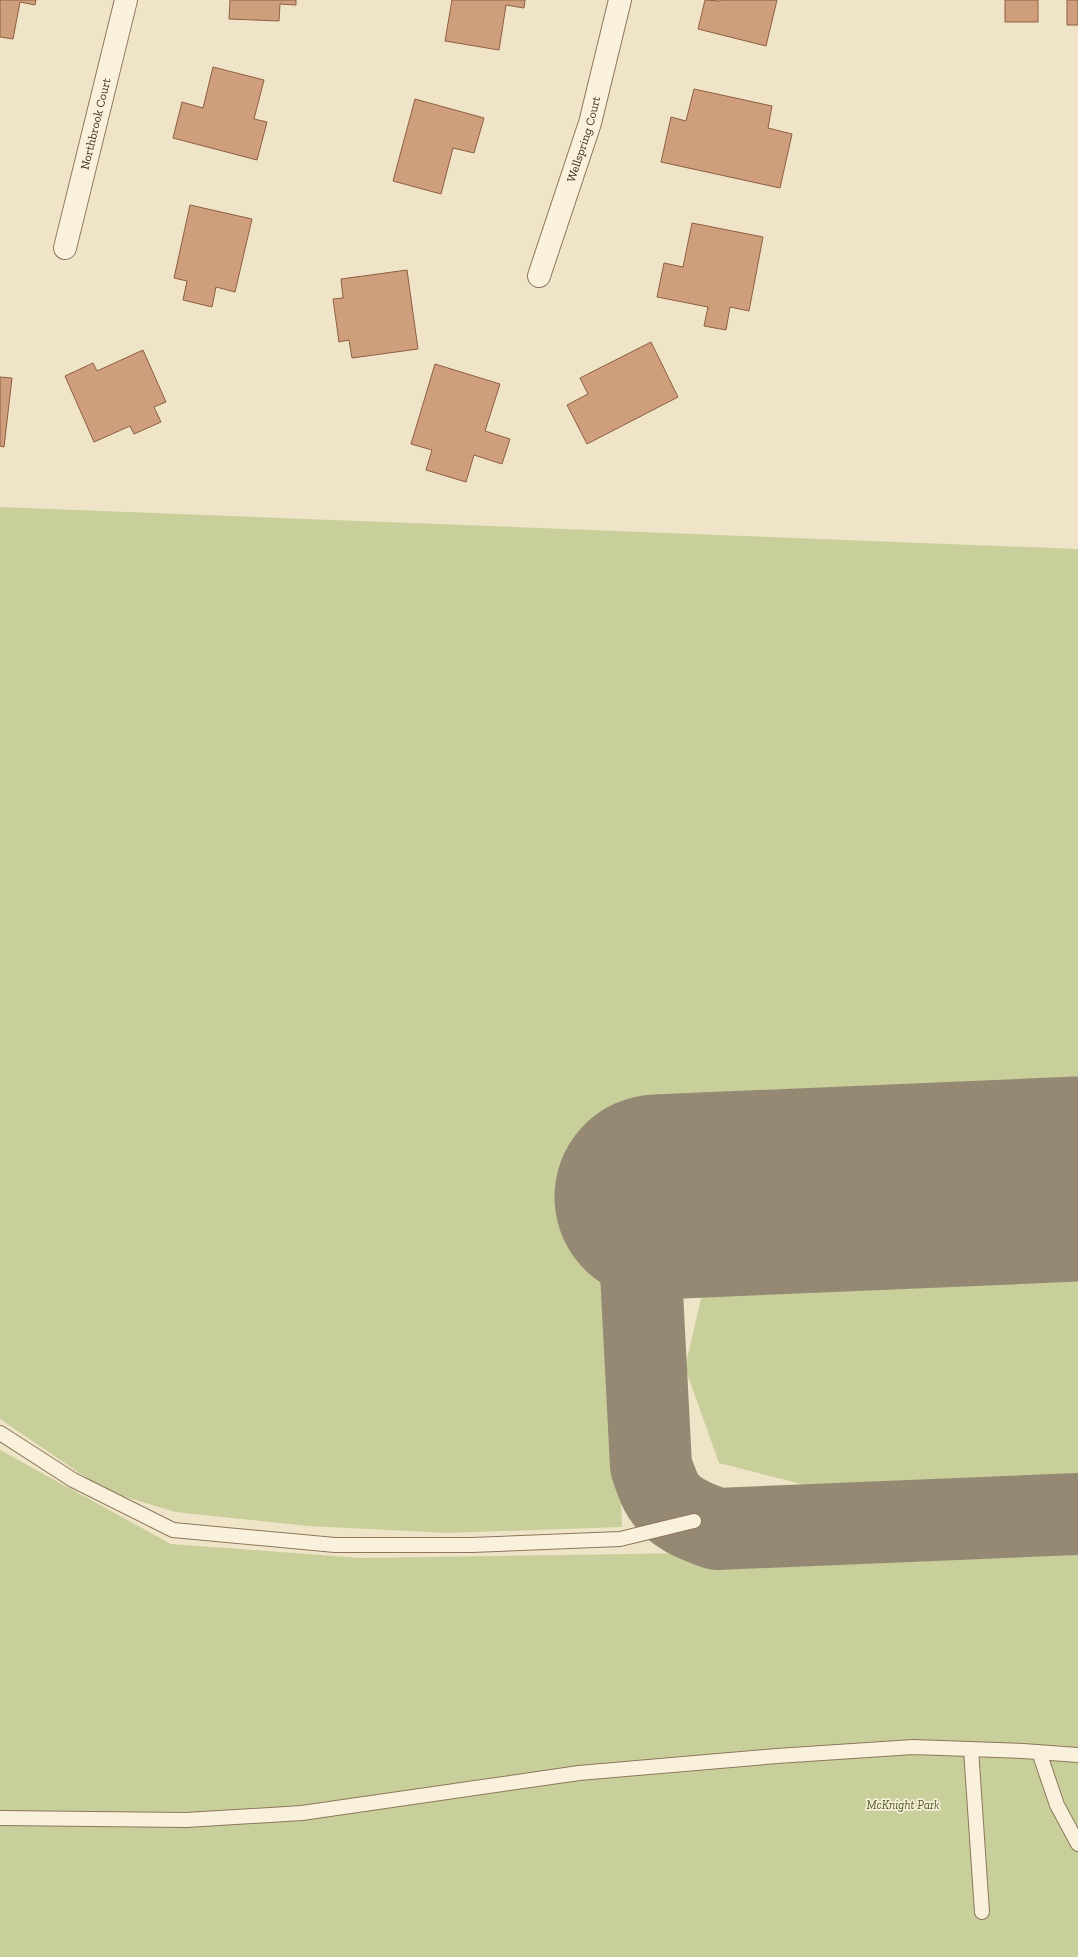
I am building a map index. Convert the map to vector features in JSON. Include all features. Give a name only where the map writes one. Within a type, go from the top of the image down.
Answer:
[{"type":"street","name":"Northbrook Court","points":[[65,248],[126,0]]},
{"type":"street","name":"Wellspring Court","points":[[539,276],[590,123],[620,0]]},
{"type":"lane","points":[[0,1433],[73,1480],[173,1530],[335,1544],[472,1544],[620,1539],[694,1520]]},
{"type":"lane","points":[[0,1818],[186,1820],[302,1813],[579,1773],[778,1756],[913,1747],[1078,1755]]},
{"type":"lane","points":[[971,1749],[982,1912]]},
{"type":"lane","points":[[1039,1752],[1057,1805],[1078,1844]]},
{"type":"green space","points":[[0,507],[1078,549],[1078,1113],[608,1132],[622,1527],[447,1533],[308,1526],[175,1512],[106,1491],[0,1419]]},
{"type":"green space","points":[[1078,1250],[1078,1489],[863,1500],[719,1463],[685,1368],[708,1268]]},
{"type":"green space","name":"McKnight Park","points":[[0,1450],[171,1544],[361,1558],[907,1550],[1078,1542],[1078,1957],[0,1957]]},
{"type":"building","points":[[0,0],[36,0],[35,5],[20,2],[13,39],[0,37]]},
{"type":"building","points":[[230,0],[296,0],[296,5],[280,4],[279,21],[229,19]]},
{"type":"building","points":[[452,0],[525,0],[524,8],[506,5],[499,50],[445,41]]},
{"type":"building","points":[[705,0],[777,0],[766,46],[698,29]]},
{"type":"building","points":[[1005,0],[1038,0],[1038,22],[1005,22]]},
{"type":"building","points":[[1067,0],[1078,0],[1078,25],[1067,25]]},
{"type":"building","points":[[213,67],[264,80],[254,119],[267,122],[257,160],[173,138],[182,102],[203,108]]},
{"type":"building","points":[[694,89],[772,106],[768,128],[792,134],[780,188],[661,162],[671,117],[686,121]]},
{"type":"building","points":[[415,99],[484,118],[474,153],[453,148],[441,194],[393,181]]},
{"type":"building","points":[[190,205],[252,219],[235,292],[216,287],[212,307],[183,300],[187,281],[174,278]]},
{"type":"building","points":[[692,223],[763,237],[749,311],[730,307],[726,330],[704,326],[708,307],[657,297],[664,263],[683,267]]},
{"type":"building","points":[[407,270],[418,349],[352,358],[349,340],[339,342],[333,299],[343,298],[341,279]]},
{"type":"building","points":[[651,342],[678,397],[587,444],[567,405],[588,394],[580,378]]},
{"type":"building","points":[[143,350],[166,402],[154,407],[161,422],[134,434],[130,426],[94,442],[65,376],[93,363],[97,371]]},
{"type":"building","points":[[435,364],[500,384],[485,431],[510,439],[502,464],[474,455],[466,482],[426,470],[432,450],[411,444]]},
{"type":"building","points":[[0,377],[12,378],[4,447],[0,446]]},
{"type":"taxiway","points":[[657,1197],[641,1273],[651,1466],[661,1492],[678,1511],[693,1520],[717,1529],[1078,1514]]},
{"type":"runway","points":[[657,1197],[1078,1179]]}]
